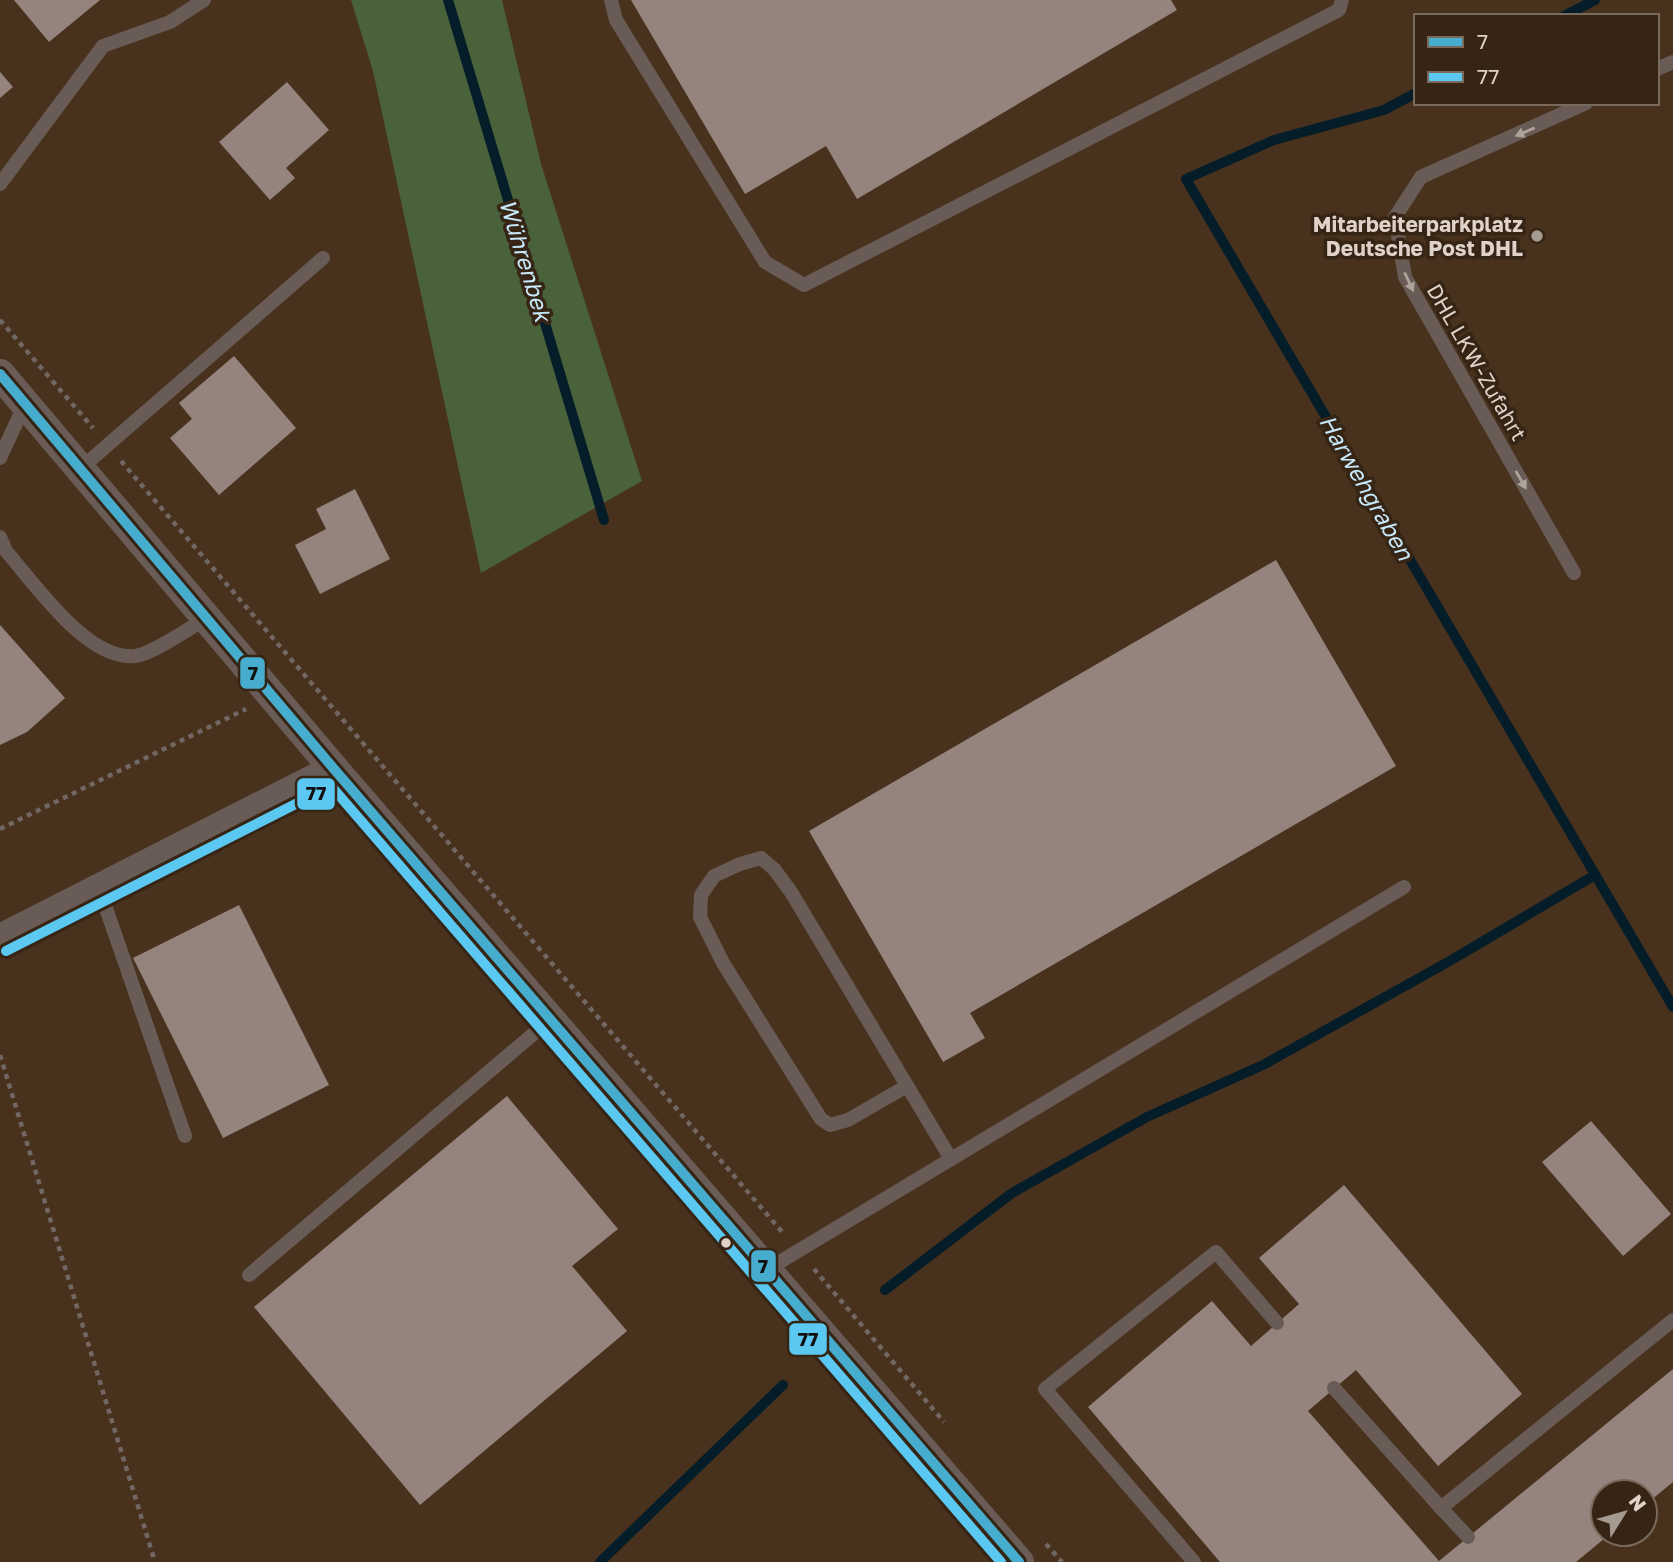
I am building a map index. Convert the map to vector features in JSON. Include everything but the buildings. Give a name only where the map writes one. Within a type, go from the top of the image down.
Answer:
[{"type":"street","points":[[0,374],[334,769],[1019,1562]]},
{"type":"street","points":[[0,939],[334,769]]},
{"type":"lane","points":[[0,184],[103,47],[170,22],[204,0]]},
{"type":"lane","points":[[611,0],[616,20],[765,262],[804,285],[1339,10],[1342,0]]},
{"type":"lane","name":"DHL LKW-Zufahrt","points":[[1574,573],[1405,277],[1395,217],[1421,177],[1582,105]]},
{"type":"lane","points":[[80,469],[323,258]]},
{"type":"lane","points":[[0,458],[25,404]]},
{"type":"lane","points":[[0,537],[6,551],[80,634],[108,652],[136,656],[172,639],[206,618]]},
{"type":"lane","points":[[907,1086],[848,1120],[830,1125],[821,1119],[723,963],[700,917],[701,895],[714,876],[740,864],[761,859],[774,869],[907,1086],[951,1159]]},
{"type":"lane","points":[[768,1269],[1404,887]]},
{"type":"lane","points":[[99,888],[185,1136]]},
{"type":"lane","points":[[249,1275],[551,1019]]},
{"type":"lane","points":[[1194,1562],[1045,1390],[1216,1252],[1277,1323]]},
{"type":"lane","points":[[1441,1508],[1673,1320]]},
{"type":"lane","points":[[1334,1388],[1468,1538]]},
{"type":"path","points":[[0,320],[947,1427]]},
{"type":"path","points":[[0,829],[246,709],[280,705],[316,687]]},
{"type":"path","points":[[0,1055],[155,1562]]},
{"type":"path","points":[[1044,1541],[1062,1562]]},
{"type":"shaded area","points":[[0,0],[1673,0],[1673,1562],[0,1562]]},
{"type":"green space","points":[[351,0],[502,0],[541,164],[642,481],[481,573],[373,71]]},
{"type":"waterway","name":"Wührenbek","points":[[448,0],[604,520]]},
{"type":"waterway","name":"Harwehgraben","points":[[1568,14],[1595,0]]},
{"type":"waterway","name":"Harwehgraben","points":[[1414,94],[1384,110],[1274,140],[1186,179],[1673,1007]]},
{"type":"waterway","points":[[885,1290],[1012,1193],[1147,1117],[1263,1065],[1448,962],[1595,875]]},
{"type":"waterway","points":[[600,1562],[783,1385]]},
{"type":"transit line","name":"7","points":[[0,374],[334,769],[1019,1562]]},
{"type":"transit line","name":"77","points":[[6,951],[331,786],[1001,1562]]},
{"type":"place","name":"Mitarbeiterparkplatz Deutsche Post DHL","points":[[1537,236]]}]
